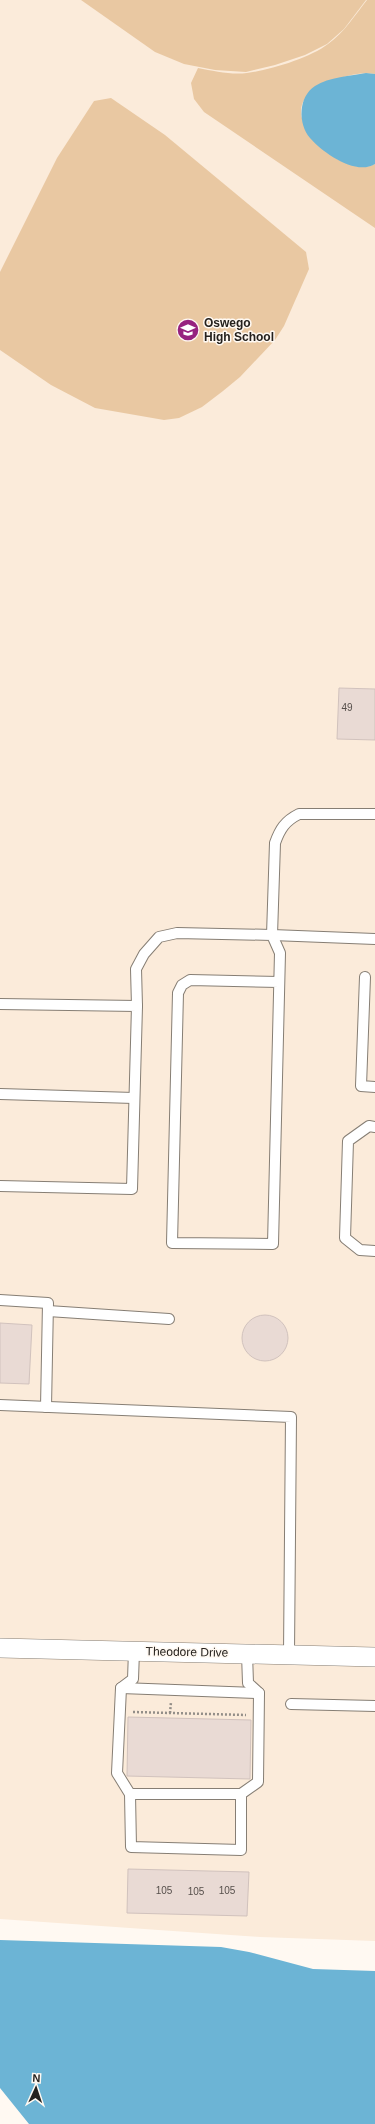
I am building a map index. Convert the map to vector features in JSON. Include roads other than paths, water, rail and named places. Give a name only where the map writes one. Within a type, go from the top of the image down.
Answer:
[{"type":"street","name":"Theodore Drive","points":[[0,1648],[375,1657]]},
{"type":"lane","points":[[279,982],[190,980],[182,985],[178,993],[172,1243],[273,1244],[280,953],[272,935],[275,843],[280,829],[289,820],[299,814],[375,814]]},
{"type":"lane","points":[[0,1186],[132,1189],[136,970],[144,954],[159,937],[177,933],[375,939]]},
{"type":"lane","points":[[365,977],[361,1086],[375,1087]]},
{"type":"lane","points":[[0,1004],[136,1006]]},
{"type":"lane","points":[[0,1094],[134,1098]]},
{"type":"lane","points":[[375,1127],[369,1126],[348,1141],[345,1238],[360,1250],[375,1251]]},
{"type":"lane","points":[[0,1300],[48,1303],[46,1407]]},
{"type":"lane","points":[[48,1312],[169,1319]]},
{"type":"lane","points":[[0,1405],[291,1417],[289,1654]]},
{"type":"lane","points":[[121,1688],[133,1679],[134,1651]]},
{"type":"lane","points":[[130,1794],[241,1794],[258,1782],[259,1693],[248,1683],[247,1654]]},
{"type":"lane","points":[[121,1688],[259,1693]]},
{"type":"lane","points":[[121,1688],[117,1773],[130,1794],[131,1847],[241,1850],[241,1794]]},
{"type":"lane","points":[[291,1704],[375,1706]]},
{"type":"water","points":[[366,73],[375,74],[375,164],[367,167],[359,167],[340,161],[316,144],[310,138],[303,126],[302,111],[305,97],[315,86],[333,79]]},
{"type":"water","points":[[0,1940],[221,1947],[249,1952],[313,1969],[375,1971],[375,2124],[29,2124],[0,2088]]},
{"type":"place","name":"Oswego High School","points":[[188,330]]}]
